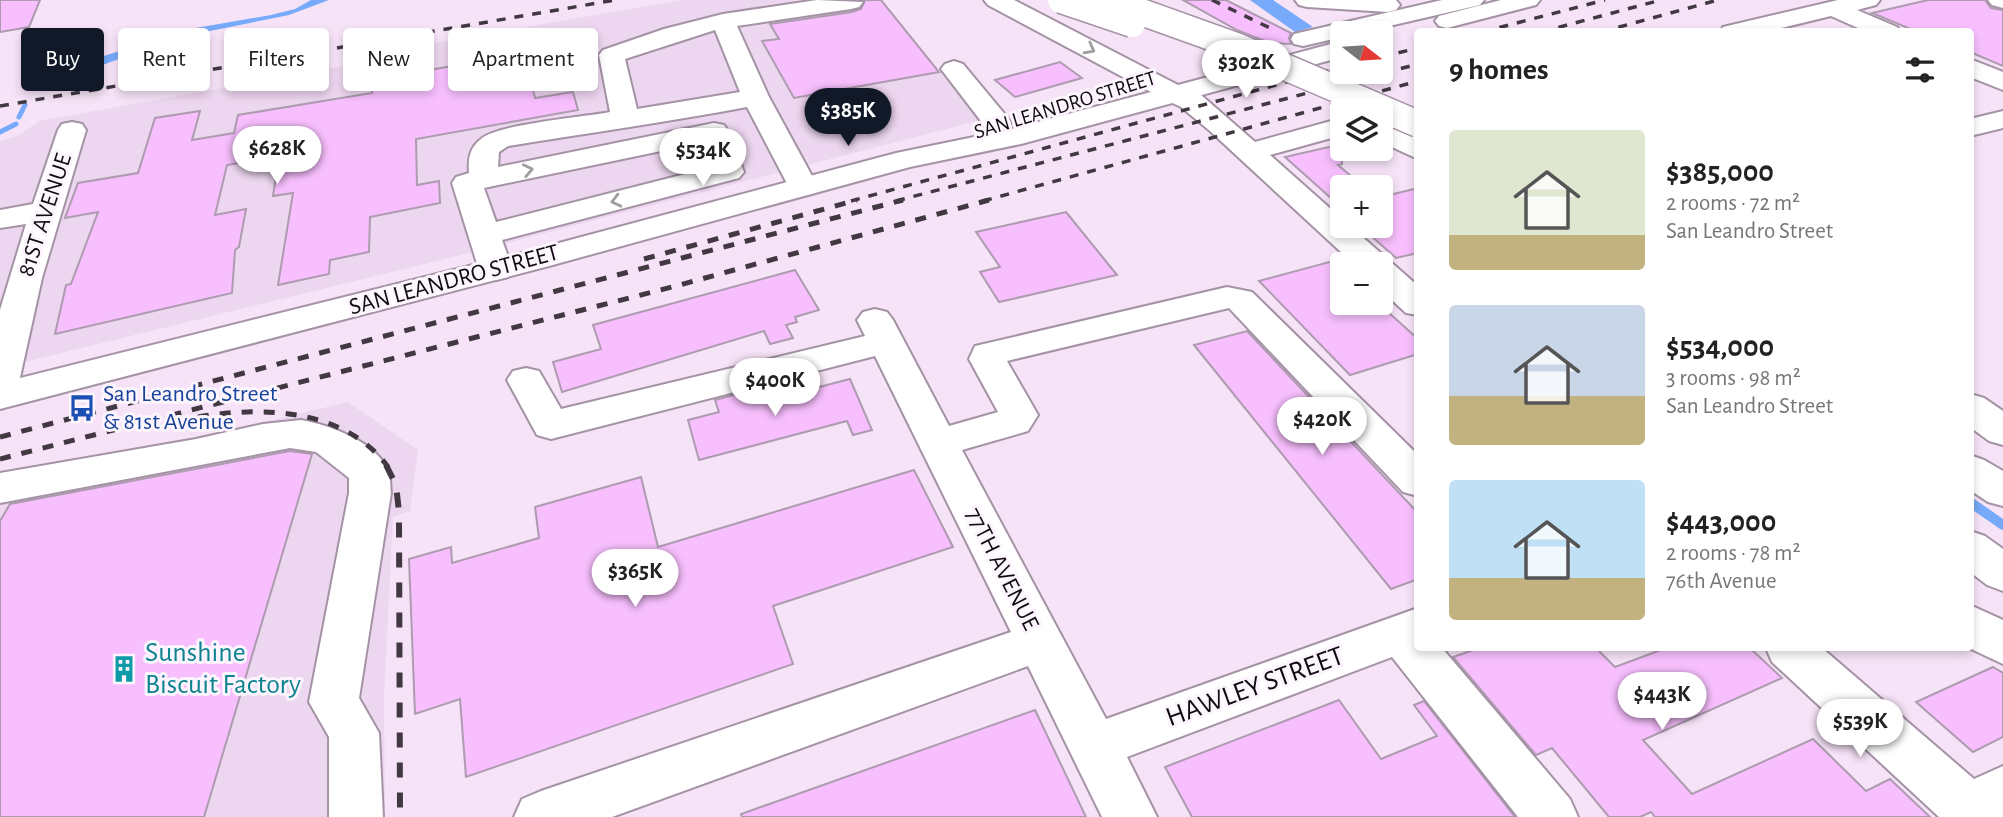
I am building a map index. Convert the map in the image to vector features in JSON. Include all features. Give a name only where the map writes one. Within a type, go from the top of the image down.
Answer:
[{"type":"main road","points":[[996,0],[1191,101],[1368,252]]},
{"type":"main road","points":[[1061,0],[1215,55],[1330,107]]},
{"type":"main road","points":[[1108,0],[1237,46],[1414,122]]},
{"type":"main road","name":"SAN LEANDRO STREET","points":[[1393,27],[1460,5],[1528,0]]},
{"type":"main road","points":[[1749,28],[1868,0]]},
{"type":"main road","points":[[1315,1],[1460,5]]},
{"type":"main road","points":[[1315,1],[1366,9],[1373,21]]},
{"type":"main road","points":[[625,118],[612,55],[673,34],[723,21],[851,2]]},
{"type":"main road","points":[[1833,8],[1879,28]]},
{"type":"main road","points":[[723,21],[756,97],[803,187]]},
{"type":"main road","name":"SAN LEANDRO STREET","points":[[906,159],[997,123],[1147,79],[1330,41]]},
{"type":"main road","name":"SAN LEANDRO STREET","points":[[0,396],[496,270],[906,159],[1011,138],[1330,52]]},
{"type":"main road","points":[[954,69],[997,123]]},
{"type":"main road","points":[[1974,69],[2003,82]]},
{"type":"main road","points":[[485,179],[481,156],[484,149],[500,139],[625,118],[660,116],[756,97]]},
{"type":"main road","points":[[1393,113],[1414,107]]},
{"type":"main road","points":[[1974,127],[2003,119]]},
{"type":"main road","points":[[1220,125],[1267,136],[1302,138]]},
{"type":"main road","points":[[720,145],[772,128]]},
{"type":"main road","name":"81ST AVENUE","points":[[2,362],[12,280],[46,211],[72,130]]},
{"type":"main road","points":[[1250,152],[1330,130]]},
{"type":"main road","points":[[484,235],[729,172],[720,145],[714,131],[467,183],[484,235],[496,270]]},
{"type":"main road","points":[[1393,137],[1414,148]]},
{"type":"main road","points":[[0,219],[46,211]]},
{"type":"main road","points":[[1393,275],[1414,300]]},
{"type":"main road","points":[[937,443],[1014,421],[1019,415],[987,359],[988,355],[1227,298],[1240,299],[1414,477]]},
{"type":"main road","name":"77TH AVENUE","points":[[526,380],[551,425],[794,367],[880,331],[1130,817]]},
{"type":"main road","points":[[1974,410],[2003,431]]},
{"type":"main road","points":[[0,488],[55,475],[142,463],[292,434],[322,438],[344,448],[369,473],[370,493],[334,702],[354,733],[356,817]]},
{"type":"main road","points":[[1974,473],[2003,491]]},
{"type":"main road","points":[[1974,551],[2003,573]]},
{"type":"main road","points":[[1974,626],[2003,644]]},
{"type":"main road","name":"HAWLEY STREET","points":[[1093,747],[1409,630]]},
{"type":"main road","points":[[541,817],[1039,642]]},
{"type":"main road","points":[[1425,651],[1551,817]]},
{"type":"main road","points":[[1793,651],[1983,806]]},
{"type":"shaded area","points":[[681,0],[879,0],[981,120],[461,255],[0,368],[0,141],[18,136],[39,121],[224,88],[224,91],[329,91],[329,69],[343,66],[343,91],[434,91],[434,43],[448,41],[448,91],[598,91],[598,28],[521,28]]},
{"type":"shaded area","name":"Sunshine Biscuit Factory","points":[[348,402],[418,450],[410,511],[393,517],[384,696],[385,817],[0,817],[0,485]]},
{"type":"water","points":[[311,0],[329,0],[289,15],[210,31],[210,28],[196,28],[271,15],[295,9]]},
{"type":"water","points":[[1250,0],[1273,0],[1313,27],[1295,32]]},
{"type":"water","points":[[118,52],[118,59],[104,65],[104,56]]},
{"type":"building","points":[[0,0],[40,0],[29,27],[0,32]]},
{"type":"building","points":[[865,0],[881,0],[939,72],[794,98],[762,41],[779,39],[770,24],[852,12],[861,9]]},
{"type":"building","points":[[1183,0],[1226,0],[1291,33],[1291,44],[1269,43],[1237,30]]},
{"type":"building","points":[[1928,0],[1985,0],[1991,8],[2003,10],[2003,66],[1974,54],[1974,28],[1908,28],[1872,13]]},
{"type":"building","points":[[1060,62],[1082,78],[1015,97],[995,80]]},
{"type":"building","points":[[448,67],[448,91],[533,91],[535,98],[573,92],[578,110],[416,139],[417,185],[439,181],[440,203],[370,217],[369,252],[330,260],[329,274],[278,285],[293,193],[273,196],[279,156],[227,165],[215,215],[246,209],[239,247],[235,250],[232,293],[55,334],[66,285],[71,284],[98,212],[65,218],[78,183],[138,173],[155,118],[200,111],[192,140],[234,133],[238,115],[372,93],[434,91],[434,69]]},
{"type":"building","points":[[1330,147],[1330,161],[1342,161],[1342,164],[1338,165],[1350,175],[1330,175],[1330,197],[1285,157]]},
{"type":"building","points":[[1414,189],[1414,254],[1396,258],[1393,252],[1389,252],[1374,238],[1393,238],[1393,194]]},
{"type":"building","points":[[1066,212],[1117,275],[999,302],[980,272],[1000,267],[976,232]]},
{"type":"building","points":[[1330,262],[1330,315],[1391,315],[1414,335],[1414,355],[1350,375],[1259,281]]},
{"type":"building","points":[[795,270],[819,310],[795,317],[797,322],[786,325],[793,338],[770,344],[764,331],[562,392],[553,362],[601,349],[593,325]]},
{"type":"building","points":[[1247,331],[1414,509],[1414,580],[1391,589],[1194,345]]},
{"type":"building","points":[[850,379],[872,430],[853,435],[847,421],[699,460],[688,420],[719,412],[715,400],[768,386],[773,399]]},
{"type":"building","name":"Sunshine Biscuit Factory","points":[[290,451],[312,454],[204,817],[0,817],[0,521],[10,504]]},
{"type":"building","points":[[914,470],[953,547],[773,606],[793,664],[466,777],[460,699],[415,714],[409,559],[451,547],[452,563],[539,538],[535,507],[641,477],[658,547]]},
{"type":"building","points":[[1470,651],[1599,651],[1615,667],[1658,651],[1753,651],[1782,678],[1643,740],[1692,794],[1813,739],[1866,791],[1890,779],[1930,817],[1655,817],[1651,812],[1640,817],[1609,817],[1552,748],[1536,755],[1453,657]]},
{"type":"building","points":[[1993,667],[2003,673],[2003,737],[1973,752],[1916,702]]},
{"type":"building","points":[[1339,700],[1381,759],[1437,736],[1414,705],[1424,701],[1515,817],[1192,817],[1165,767]]},
{"type":"building","points":[[1035,710],[1086,817],[742,817],[741,814]]},
{"type":"waterway","points":[[19,117],[25,105]]},
{"type":"waterway","points":[[0,132],[16,124]]},
{"type":"waterway","points":[[1974,505],[2003,525]]},
{"type":"railway","points":[[0,106],[615,0]]},
{"type":"railway","points":[[1212,0],[1272,29]]},
{"type":"railway","points":[[1497,28],[1605,0]]},
{"type":"railway","points":[[1556,28],[1661,0]]},
{"type":"railway","points":[[1616,28],[1718,0]]},
{"type":"railway","points":[[1393,54],[1414,49]]},
{"type":"railway","points":[[896,201],[1414,65]]},
{"type":"railway","points":[[851,201],[1330,70]]},
{"type":"railway","points":[[983,201],[1414,82]]},
{"type":"railway","points":[[644,259],[857,200]]},
{"type":"railway","points":[[0,437],[903,200]]},
{"type":"railway","points":[[0,459],[676,286],[989,200]]},
{"type":"railway","points":[[198,417],[275,412],[326,422],[370,447],[388,467]]},
{"type":"railway","points":[[386,465],[396,485],[399,512],[400,817]]},
{"type":"place","name":"San Leandro Street & 81st Avenue","points":[[82,408]]},
{"type":"place","name":"Sunshine Biscuit Factory","points":[[124,669]]}]
